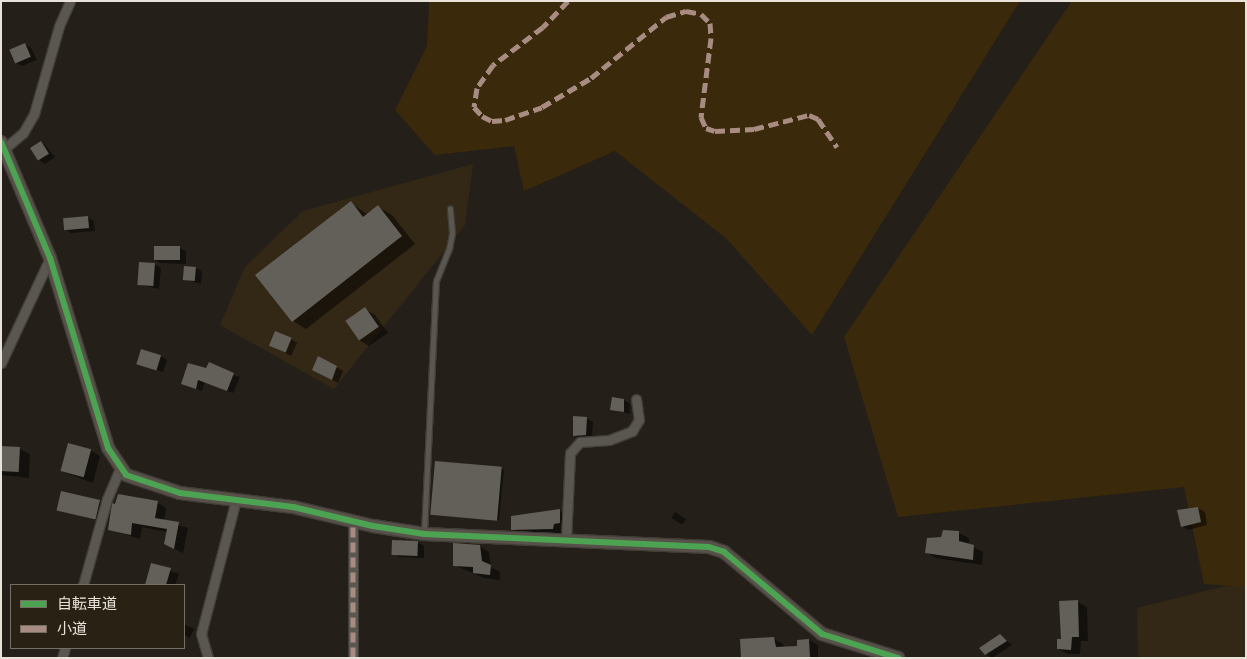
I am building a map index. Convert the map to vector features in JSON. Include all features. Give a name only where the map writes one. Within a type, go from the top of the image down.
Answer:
[{"type":"street","points":[[70,1],[59,26],[34,114],[23,133],[3,145],[50,258],[108,448],[126,475],[180,493],[293,508],[353,522],[424,534],[709,547],[724,552],[822,634],[898,658]]},
{"type":"street","points":[[1,363],[50,258]]},
{"type":"street","points":[[566,541],[570,453],[580,442],[609,440],[632,431],[639,420],[636,399]]},
{"type":"street","points":[[83,584],[107,499],[120,468]]},
{"type":"street","points":[[208,658],[201,634],[236,500]]},
{"type":"street","points":[[353,522],[353,657]]},
{"type":"lane","points":[[424,534],[436,281],[449,249],[452,233],[450,209]]},
{"type":"shaded area","points":[[429,1],[1020,1],[812,335],[727,239],[615,151],[524,191],[514,146],[435,155],[395,110],[427,46]]},
{"type":"shaded area","points":[[1072,1],[1246,1],[1246,587],[1204,584],[1184,487],[898,517],[844,337]]},
{"type":"shaded area","points":[[473,164],[465,225],[334,389],[220,325],[245,267],[303,211]]},
{"type":"shaded area","points":[[1242,582],[1246,583],[1246,658],[1138,658],[1137,608]]},
{"type":"building","points":[[25,43],[31,57],[15,63],[9,50]]},
{"type":"building","points":[[41,141],[49,154],[38,161],[30,148]]},
{"type":"building","points":[[351,201],[363,217],[378,205],[402,236],[292,322],[255,275]]},
{"type":"building","points":[[88,216],[89,228],[64,230],[63,218]]},
{"type":"building","points":[[154,246],[180,246],[180,260],[154,260]]},
{"type":"building","points":[[139,262],[155,263],[153,286],[137,285]]},
{"type":"building","points":[[184,266],[196,267],[195,281],[183,280]]},
{"type":"building","points":[[365,307],[379,327],[359,340],[345,321]]},
{"type":"building","points":[[275,331],[292,338],[286,353],[269,346]]},
{"type":"building","points":[[141,349],[161,355],[156,370],[136,364]]},
{"type":"building","points":[[318,356],[337,366],[332,380],[312,370]]},
{"type":"building","points":[[209,362],[234,373],[227,391],[198,380],[196,389],[181,384],[188,363],[206,368]]},
{"type":"building","points":[[612,397],[624,399],[624,412],[610,410]]},
{"type":"building","points":[[573,416],[587,417],[586,435],[573,436]]},
{"type":"building","points":[[68,443],[91,449],[84,477],[60,471]]},
{"type":"building","points":[[1,446],[20,447],[19,472],[1,471]]},
{"type":"building","points":[[435,461],[502,467],[497,521],[430,515]]},
{"type":"building","points":[[61,491],[100,500],[95,519],[57,510]]},
{"type":"building","points":[[118,494],[158,501],[155,518],[179,522],[174,549],[164,544],[167,529],[132,523],[131,535],[108,530],[112,503],[115,504]]},
{"type":"building","points":[[1198,507],[1201,522],[1181,527],[1177,510]]},
{"type":"building","points":[[560,509],[560,523],[554,524],[553,529],[511,530],[511,516]]},
{"type":"building","points":[[943,530],[959,531],[959,541],[974,545],[973,560],[925,553],[927,538],[941,537]]},
{"type":"building","points":[[392,540],[418,541],[417,556],[391,555]]},
{"type":"building","points":[[453,543],[480,545],[482,561],[491,565],[490,575],[473,573],[473,567],[453,566]]},
{"type":"building","points":[[151,563],[171,568],[166,584],[145,584]]},
{"type":"building","points":[[1078,600],[1079,637],[1072,637],[1071,650],[1057,649],[1057,639],[1061,639],[1059,601]]},
{"type":"building","points":[[1000,634],[1007,641],[985,655],[979,648]]},
{"type":"building","points":[[774,637],[776,647],[797,646],[797,640],[809,639],[810,658],[741,658],[740,639]]},
{"type":"marked path","points":[[568,1],[543,27],[493,65],[477,88],[474,107],[482,116],[492,121],[505,120],[542,107],[591,78],[666,17],[686,11],[701,14],[710,23],[711,38],[701,117],[706,128],[715,131],[754,129],[809,115],[818,119],[837,147]]},
{"type":"marked path","points":[[353,522],[353,657]]},
{"type":"cycle path","points":[[1,142],[50,258],[108,448],[126,475],[180,493],[293,507],[373,526],[424,534],[709,547],[724,552],[822,634],[898,658]]}]
